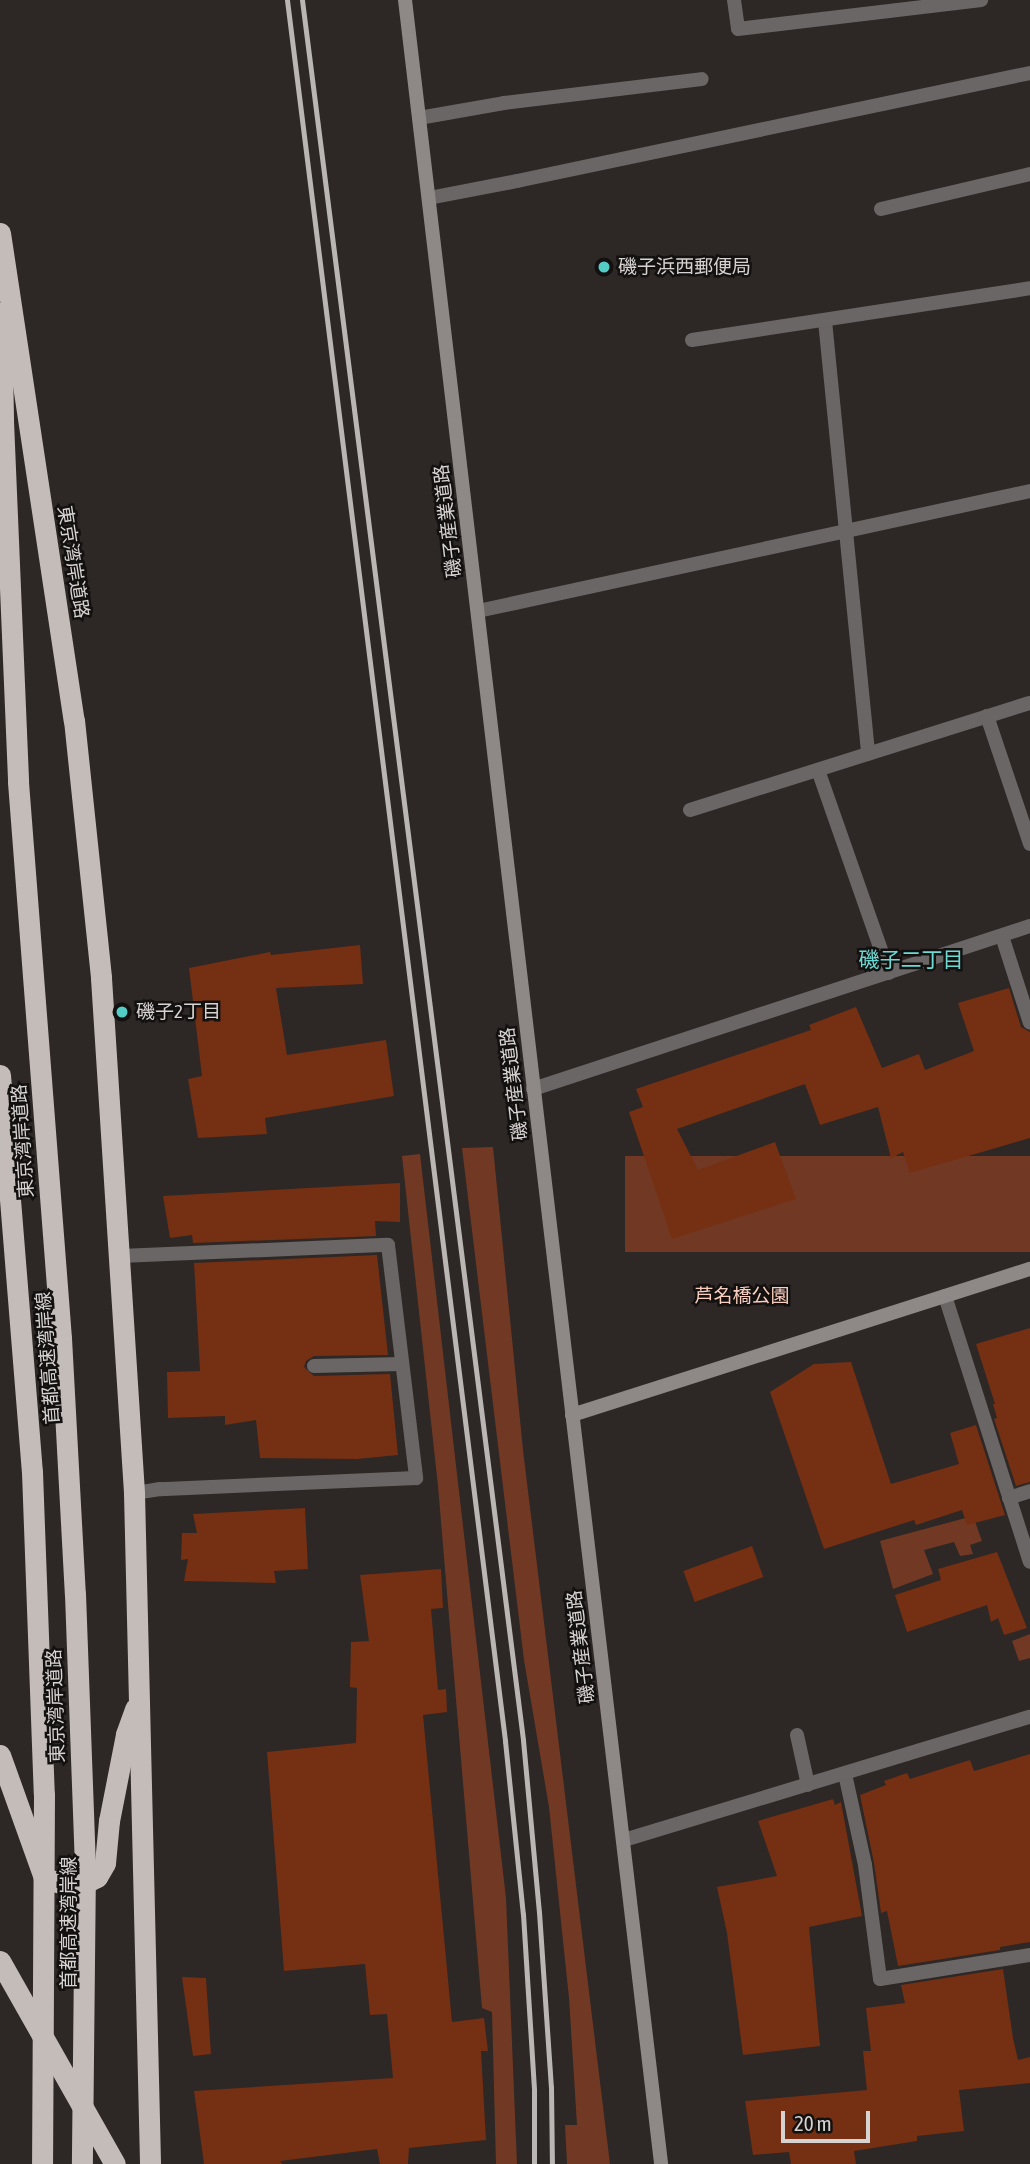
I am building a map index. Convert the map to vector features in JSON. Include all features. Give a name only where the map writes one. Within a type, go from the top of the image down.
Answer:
[{"type":"highway","name":"東京湾岸道路","points":[[0,233],[74,720],[101,978],[134,1493],[150,2164]]},
{"type":"highway","name":"東京湾岸道路","points":[[0,268],[18,782],[61,1338],[75,1594],[85,1866],[82,2164]]},
{"type":"highway","name":"首都高速湾岸線","points":[[0,552],[34,870],[75,1416],[92,1774],[89,2164]]},
{"type":"highway","name":"東京湾岸道路","points":[[0,1075],[23,1326],[33,1499],[44,1794],[42,2164]]},
{"type":"highway","name":"首都高速湾岸線","points":[[0,1205],[19,1436],[31,1776],[30,2164]]},
{"type":"highway","name":"東京湾岸道路","points":[[0,1755],[44,1878],[75,1888],[97,1877],[105,1863],[109,1821],[124,1746],[140,1694]]},
{"type":"highway","points":[[0,1961],[115,2164]]},
{"type":"street","name":"磯子産業道路","points":[[405,0],[661,2164]]},
{"type":"street","points":[[734,0],[738,29],[981,0]]},
{"type":"street","points":[[429,198],[1030,73]]},
{"type":"street","points":[[419,118],[504,103],[702,79]]},
{"type":"street","points":[[881,209],[1030,174]]},
{"type":"street","points":[[692,340],[1030,288]]},
{"type":"street","points":[[825,321],[868,754]]},
{"type":"street","points":[[478,611],[1030,491]]},
{"type":"street","points":[[690,810],[1030,703]]},
{"type":"street","points":[[988,716],[1030,844]]},
{"type":"street","points":[[818,770],[889,973]]},
{"type":"street","points":[[533,1089],[1030,926]]},
{"type":"street","points":[[1002,936],[1030,1023]]},
{"type":"street","points":[[120,1256],[388,1245],[416,1478],[160,1489],[134,1493]]},
{"type":"street","points":[[572,1415],[1030,1269]]},
{"type":"street","points":[[945,1296],[1030,1562]]},
{"type":"street","points":[[314,1366],[402,1364]]},
{"type":"street","points":[[1009,1498],[1030,1491]]},
{"type":"street","points":[[624,1840],[1030,1717]]},
{"type":"street","points":[[797,1735],[808,1786]]},
{"type":"street","points":[[845,1774],[865,1865],[880,1979],[1030,1955]]},
{"type":"green space","points":[[493,1147],[523,1450],[610,2164],[567,2164],[565,2125],[577,2125],[569,1998],[549,1807],[524,1660],[462,1148]]},
{"type":"green space","points":[[420,1154],[506,1898],[517,2164],[496,2164],[492,2012],[482,2008],[438,1486],[402,1156]]},
{"type":"green space","points":[[625,1156],[1030,1156],[1030,1252],[625,1252]]},
{"type":"green space","points":[[973,1516],[982,1541],[970,1545],[973,1554],[960,1556],[954,1542],[924,1550],[933,1574],[893,1589],[880,1541]]},
{"type":"green space","points":[[1030,1634],[1030,1658],[1019,1661],[1012,1641]]},
{"type":"building","points":[[360,945],[363,984],[276,988],[287,1055],[386,1040],[394,1096],[265,1118],[267,1134],[198,1138],[188,1079],[202,1076],[189,968],[270,952],[271,955]]},
{"type":"building","points":[[1009,988],[1021,1027],[1030,1032],[1030,1138],[910,1173],[903,1152],[891,1158],[878,1107],[820,1125],[805,1084],[677,1129],[698,1170],[775,1142],[796,1199],[672,1239],[629,1112],[643,1107],[636,1089],[811,1030],[809,1025],[856,1007],[882,1068],[919,1054],[925,1070],[974,1051],[958,1003]]},
{"type":"building","points":[[400,1183],[400,1222],[375,1221],[376,1236],[193,1243],[192,1235],[170,1238],[163,1196]]},
{"type":"building","points":[[377,1255],[388,1355],[314,1356],[306,1361],[304,1367],[314,1376],[390,1374],[398,1455],[357,1459],[260,1458],[256,1420],[225,1425],[225,1416],[168,1418],[167,1372],[200,1371],[194,1263]]},
{"type":"building","points":[[1030,1328],[1030,1482],[1016,1486],[994,1419],[997,1418],[995,1404],[976,1344]]},
{"type":"building","points":[[851,1362],[891,1484],[959,1464],[950,1433],[976,1425],[1005,1515],[967,1525],[962,1510],[916,1525],[914,1520],[824,1549],[770,1392],[814,1364]]},
{"type":"building","points":[[305,1508],[308,1569],[274,1571],[276,1583],[184,1581],[188,1559],[181,1560],[182,1533],[197,1533],[193,1514]]},
{"type":"building","points":[[752,1546],[763,1577],[695,1602],[683,1571]]},
{"type":"building","points":[[997,1552],[1027,1628],[1004,1635],[998,1618],[991,1622],[987,1605],[907,1632],[895,1595],[941,1580],[938,1569]]},
{"type":"building","points":[[441,1569],[443,1608],[431,1609],[438,1690],[446,1689],[447,1712],[423,1715],[452,2022],[484,2018],[488,2051],[481,2051],[486,2140],[409,2148],[408,2164],[380,2164],[377,2149],[280,2161],[282,2164],[204,2164],[194,2091],[393,2078],[387,2014],[370,2015],[365,1964],[284,1971],[267,1752],[356,1743],[357,1688],[350,1687],[351,1642],[369,1641],[360,1575]]},
{"type":"building","points":[[1030,1754],[1030,1942],[1000,1947],[1000,1950],[898,1966],[887,1911],[881,1913],[860,1795],[886,1785],[884,1781],[907,1773],[910,1779],[970,1760],[974,1771]]},
{"type":"building","points":[[833,1799],[835,1805],[841,1802],[862,1916],[809,1927],[820,2046],[743,2055],[727,1933],[717,1887],[777,1876],[758,1821]]},
{"type":"building","points":[[1003,1969],[1018,2060],[1030,2057],[1030,2083],[959,2090],[964,2131],[917,2136],[917,2141],[854,2151],[856,2164],[791,2164],[789,2152],[753,2155],[745,2101],[867,2090],[863,2051],[871,2051],[866,2008],[905,2003],[901,1985]]},
{"type":"building","points":[[182,1977],[206,1978],[211,2054],[193,2056]]},
{"type":"railway","points":[[287,0],[505,1741],[523,1914],[534,2090],[534,2164]]},
{"type":"railway","points":[[302,0],[523,1740],[539,1912],[551,2087],[552,2164]]},
{"type":"place","name":"磯子浜西郵便局","points":[[604,267]]},
{"type":"place","name":"磯子2丁目","points":[[122,1012]]},
{"type":"district","name":"磯子二丁目","points":[[911,959]]},
{"type":"park label","name":"芦名橋公園","points":[[742,1296]]}]
